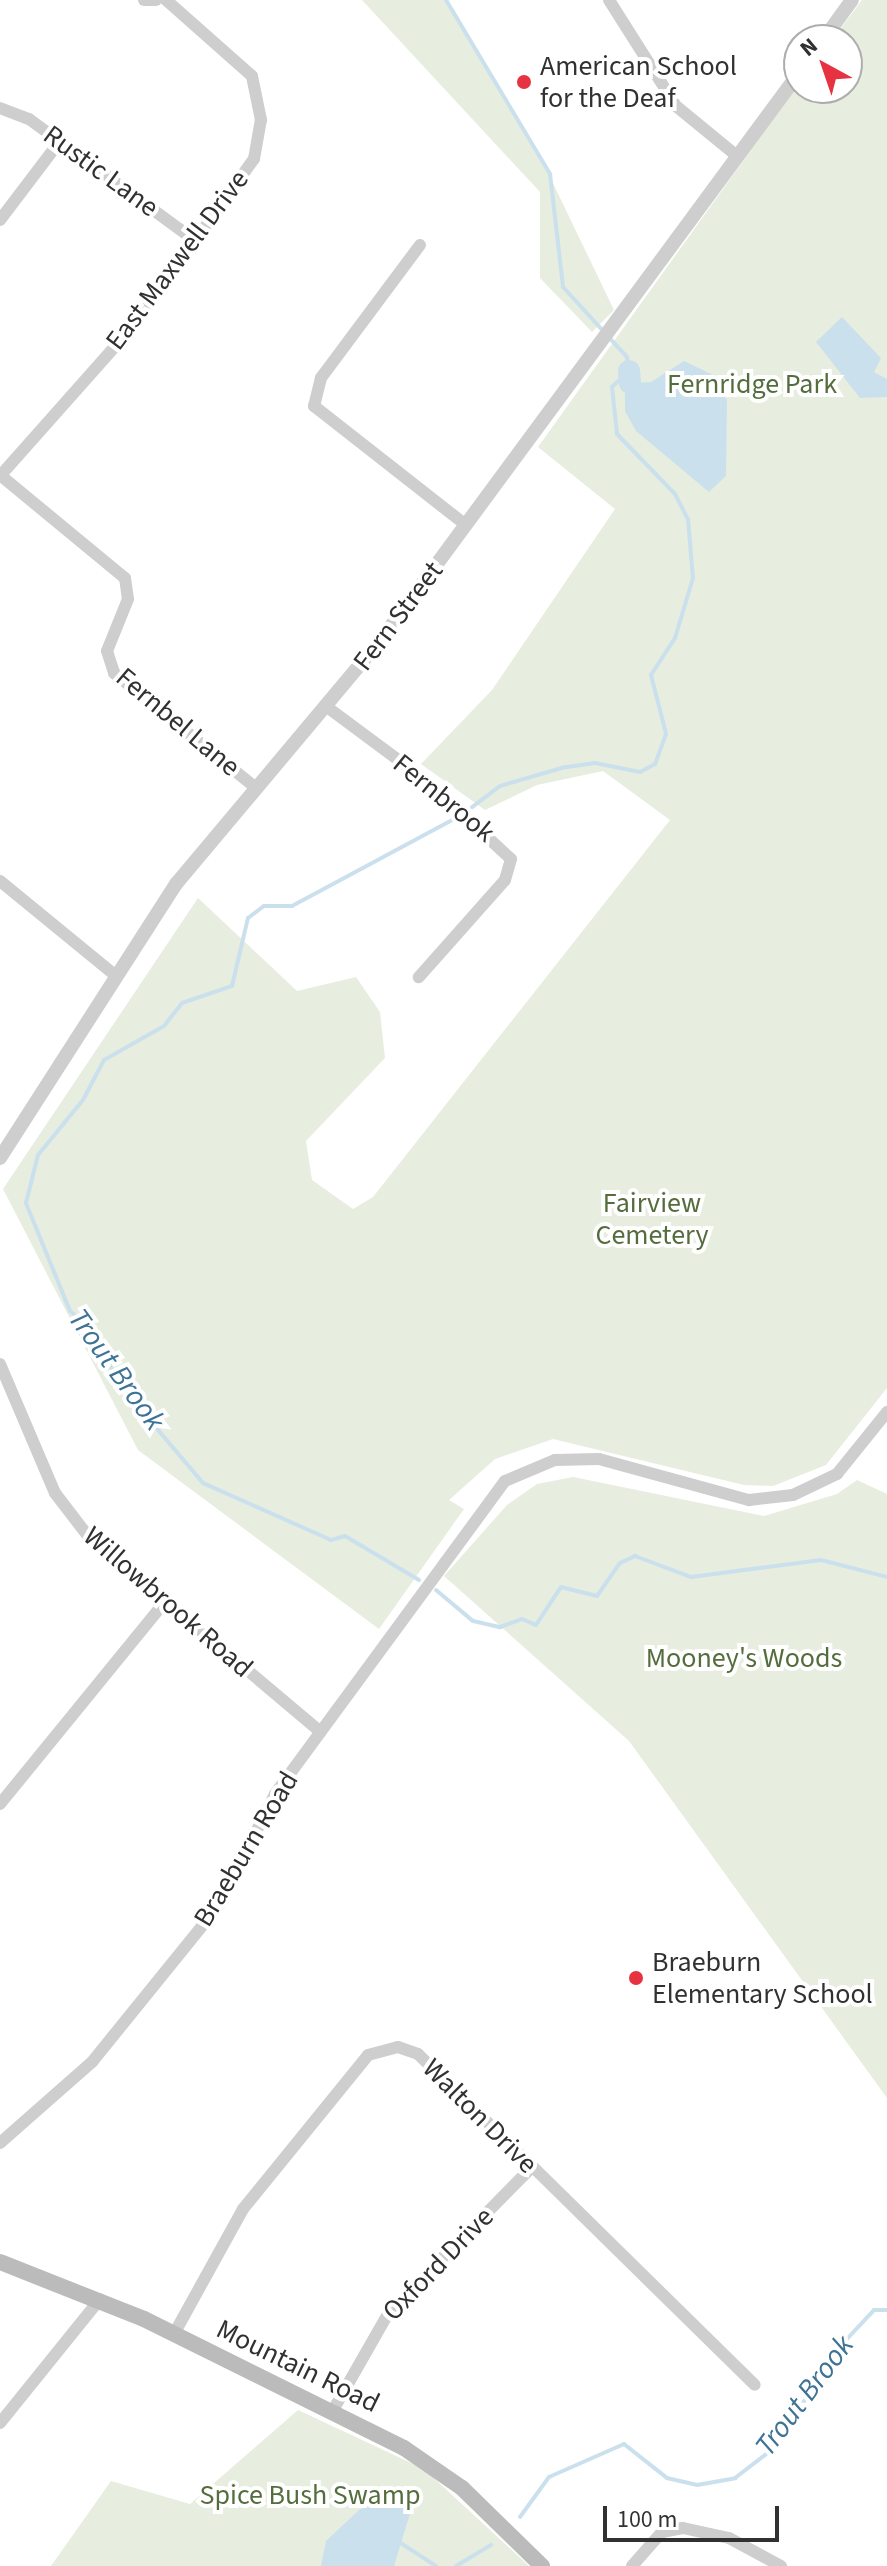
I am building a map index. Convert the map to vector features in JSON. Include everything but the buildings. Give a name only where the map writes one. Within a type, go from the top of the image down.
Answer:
[{"type":"main road","name":"Mountain Road","points":[[0,2262],[100,2299],[332,2412],[462,2488],[542,2566]]},
{"type":"street","points":[[144,0],[156,0]]},
{"type":"street","name":"East Maxwell Drive","points":[[0,475],[197,242],[254,159],[259,93],[237,58],[166,0]]},
{"type":"street","points":[[609,0],[676,106],[737,156]]},
{"type":"street","points":[[835,24],[852,0]]},
{"type":"street","name":"Fern Street","points":[[0,1158],[176,884],[327,707],[466,525],[783,94]]},
{"type":"street","name":"Rustic Lane","points":[[0,108],[60,141],[197,242]]},
{"type":"street","points":[[0,220],[60,141]]},
{"type":"street","points":[[420,245],[321,378],[314,406],[466,525]]},
{"type":"street","name":"Fernbel Lane","points":[[0,475],[125,578],[128,599],[107,651],[118,678],[256,788]]},
{"type":"street","name":"Fernbrook","points":[[327,707],[428,782],[511,859],[505,880],[419,977]]},
{"type":"street","points":[[0,881],[115,975]]},
{"type":"street","name":"Willowbrook Road","points":[[0,1364],[71,1517],[164,1603],[321,1732]]},
{"type":"street","name":"Braeburn Road","points":[[0,2143],[92,2062],[219,1905],[275,1794],[434,1570],[505,1481],[532,1466],[599,1459],[749,1500],[772,1499],[837,1474],[887,1412]]},
{"type":"street","points":[[0,1804],[164,1603]]},
{"type":"street","name":"Walton Drive","points":[[174,2334],[243,2209],[377,2050],[418,2054],[755,2385]]},
{"type":"street","name":"Oxford Drive","points":[[332,2412],[389,2312],[532,2167]]},
{"type":"street","points":[[0,2423],[100,2299]]},
{"type":"street","points":[[632,2566],[662,2532],[683,2528],[729,2538],[781,2566]]},
{"type":"green space","points":[[362,0],[445,0],[549,175],[614,310],[592,332],[540,278],[540,192]]},
{"type":"green space","points":[[862,0],[887,0],[887,1388],[826,1465],[773,1486],[744,1485],[553,1439],[495,1459],[449,1500],[464,1509],[379,1629],[138,1450],[3,1189],[198,898],[297,991],[356,977],[380,1012],[385,1058],[306,1141],[312,1180],[353,1209],[373,1197],[670,820],[603,771],[537,785],[485,810],[421,764],[492,690],[615,509],[538,447],[784,104],[863,104],[863,24],[844,24]]},
{"type":"green space","name":"Mooney's Woods","points":[[573,1477],[764,1516],[837,1494],[857,1480],[887,1494],[887,2098],[629,1741],[444,1576],[507,1505],[537,1484]]},
{"type":"green space","name":"Spice Bush Swamp","points":[[298,2410],[424,2469],[529,2566],[51,2566],[111,2481],[190,2504]]},
{"type":"water","points":[[842,317],[881,358],[874,372],[887,379],[887,397],[860,398],[816,342]]},
{"type":"water","points":[[684,361],[711,374],[727,400],[726,476],[709,492],[636,431],[625,411],[625,383],[651,382]]},
{"type":"water","points":[[393,2493],[412,2507],[394,2566],[321,2566],[326,2541],[359,2510]]},
{"type":"waterway","name":"Trout Brook","points":[[446,0],[550,174],[563,287],[627,357],[629,371],[612,387],[617,434],[675,494],[688,519],[693,578],[675,638],[651,675],[666,734],[655,764],[640,772],[595,763],[565,767],[500,786],[472,807]]},
{"type":"waterway","points":[[629,371],[630,383]]},
{"type":"waterway","name":"Trout Brook","points":[[419,1580],[345,1536],[331,1540],[203,1483],[120,1385],[92,1330],[70,1311],[26,1203],[38,1155],[83,1100],[104,1060],[164,1026],[182,1003],[232,986],[248,918],[264,906],[292,906],[456,818]]},
{"type":"waterway","name":"Trout Brook","points":[[436,1590],[473,1621],[500,1627],[522,1619],[536,1625],[561,1587],[597,1596],[620,1563],[635,1556],[691,1577],[821,1560],[887,1577]]},
{"type":"waterway","name":"Trout Brook","points":[[520,2517],[549,2477],[624,2444],[667,2478],[697,2485],[735,2478],[770,2451],[846,2340],[874,2310],[887,2310]]},
{"type":"waterway","name":"Trout Brook","points":[[396,2540],[436,2566]]},
{"type":"waterway","name":"Trout Brook","points":[[456,2566],[491,2545]]},
{"type":"place","name":"American School for the Deaf","points":[[524,82]]},
{"type":"place","name":"Braeburn Elementary School","points":[[636,1978]]},
{"type":"park label","name":"Fernridge Park","points":[[752,384]]},
{"type":"park label","name":"Fairview Cemetery","points":[[652,1219]]}]
